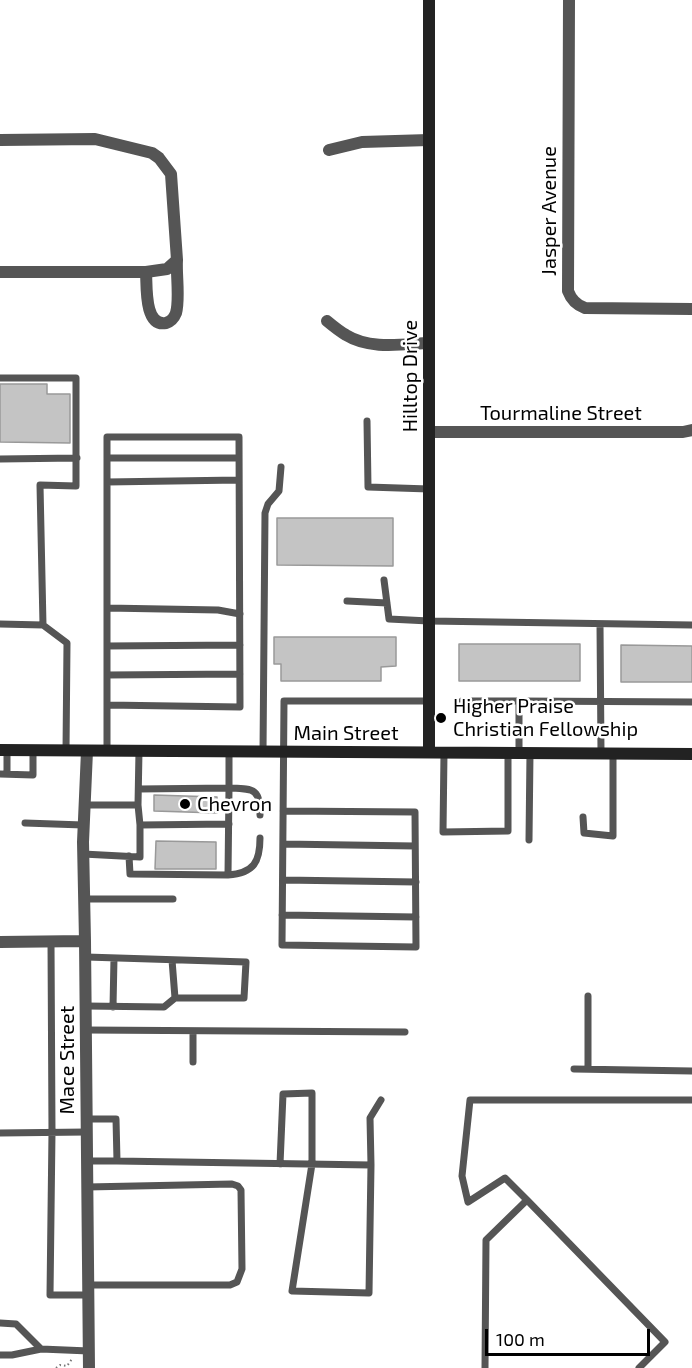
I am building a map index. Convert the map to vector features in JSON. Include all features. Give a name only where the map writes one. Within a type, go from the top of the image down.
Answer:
[{"type":"main road","name":"Hilltop Drive","points":[[429,0],[429,752]]},
{"type":"main road","name":"Main Street","points":[[4,750],[692,754]]},
{"type":"street","name":"Jasper Avenue","points":[[569,0],[568,291],[578,304],[585,308],[692,309]]},
{"type":"street","points":[[0,140],[95,139],[152,153],[159,158],[171,174],[177,260],[177,310],[174,318],[167,322],[156,321],[150,315],[146,272]]},
{"type":"street","points":[[329,150],[362,142],[429,140]]},
{"type":"street","points":[[0,272],[146,272],[167,269],[177,260]]},
{"type":"street","points":[[327,321],[347,336],[369,343],[387,345],[429,343]]},
{"type":"street","name":"Tourmaline Street","points":[[429,432],[683,432],[692,430]]},
{"type":"street","name":"Mace Street","points":[[87,751],[83,854],[86,941],[89,1368]]},
{"type":"street","points":[[0,942],[86,941]]},
{"type":"lane","points":[[0,378],[76,378],[76,486],[40,485],[43,625]]},
{"type":"lane","points":[[367,421],[368,487],[429,489]]},
{"type":"lane","points":[[107,705],[240,707],[239,437],[107,437],[107,458],[107,482],[107,608],[107,646],[107,675],[107,705],[107,751]]},
{"type":"lane","points":[[0,459],[77,458]]},
{"type":"lane","points":[[107,458],[239,458]]},
{"type":"lane","points":[[263,752],[265,513],[268,504],[279,491],[281,467]]},
{"type":"lane","points":[[107,482],[239,480]]},
{"type":"lane","points":[[384,580],[389,619],[692,625]]},
{"type":"lane","points":[[347,601],[387,603]]},
{"type":"lane","points":[[107,608],[218,610],[240,614]]},
{"type":"lane","points":[[0,624],[43,625],[67,643],[66,751]]},
{"type":"lane","points":[[583,817],[584,833],[613,836],[601,702],[600,624]]},
{"type":"lane","points":[[107,646],[240,645]]},
{"type":"lane","points":[[107,675],[240,674]]},
{"type":"lane","points":[[284,811],[415,812],[416,947],[282,945],[284,701],[429,701]]},
{"type":"lane","points":[[462,701],[692,702]]},
{"type":"lane","points":[[519,701],[519,753],[529,840]]},
{"type":"lane","points":[[4,750],[3,774],[33,774],[33,750]]},
{"type":"lane","points":[[83,854],[140,857],[139,751]]},
{"type":"lane","points":[[228,875],[229,752]]},
{"type":"lane","points":[[444,753],[443,832],[508,831],[519,753]]},
{"type":"lane","points":[[139,789],[229,788],[255,792],[260,797],[260,815]]},
{"type":"lane","points":[[84,805],[138,805]]},
{"type":"lane","points":[[26,823],[83,825]]},
{"type":"lane","points":[[140,825],[229,824]]},
{"type":"lane","points":[[129,856],[130,874],[241,874],[252,867],[260,855],[260,838]]},
{"type":"lane","points":[[283,843],[415,846]]},
{"type":"lane","points":[[283,880],[416,882]]},
{"type":"lane","points":[[84,899],[173,899]]},
{"type":"lane","points":[[282,915],[416,917]]},
{"type":"lane","points":[[51,942],[50,1295],[88,1290],[230,1285],[237,1282],[242,1269],[241,1190],[238,1186],[232,1184],[87,1187]]},
{"type":"lane","points":[[86,957],[246,962],[243,998],[175,998],[164,1007],[86,1006]]},
{"type":"lane","points":[[113,1006],[114,958]]},
{"type":"lane","points":[[172,960],[175,998]]},
{"type":"lane","points":[[588,996],[588,1069]]},
{"type":"lane","points":[[86,1030],[405,1032]]},
{"type":"lane","points":[[193,1031],[193,1062]]},
{"type":"lane","points":[[574,1069],[692,1071]]},
{"type":"lane","points":[[280,1164],[283,1094],[312,1093],[312,1164],[292,1291],[369,1293],[370,1118],[381,1100]]},
{"type":"lane","points":[[639,1368],[665,1342],[506,1178],[468,1202],[462,1176],[471,1099],[692,1100]]},
{"type":"lane","points":[[0,1133],[52,1132],[116,1119],[117,1161]]},
{"type":"lane","points":[[87,1161],[371,1165]]},
{"type":"lane","points":[[485,1368],[486,1240],[527,1200]]},
{"type":"lane","points":[[0,1323],[16,1324],[41,1349]]},
{"type":"lane","points":[[0,1355],[12,1356],[41,1349],[88,1351]]},
{"type":"path","points":[[56,1368],[60,1365],[69,1365],[73,1350]]},
{"type":"building","points":[[0,384],[47,384],[47,394],[70,394],[70,443],[0,442]]},
{"type":"building","points":[[277,518],[393,518],[393,566],[277,565]]},
{"type":"building","points":[[274,637],[396,637],[396,666],[381,667],[381,681],[281,681],[281,664],[274,664]]},
{"type":"building","points":[[459,644],[580,644],[580,681],[459,681]]},
{"type":"building","points":[[621,645],[692,646],[692,682],[621,682]]},
{"type":"building","points":[[154,795],[217,797],[217,813],[154,811]]},
{"type":"building","points":[[156,841],[216,842],[216,869],[155,869]]},
{"type":"place","name":"Higher Praise Christian Fellowship","points":[[441,718]]},
{"type":"place","name":"Chevron","points":[[185,804]]}]
